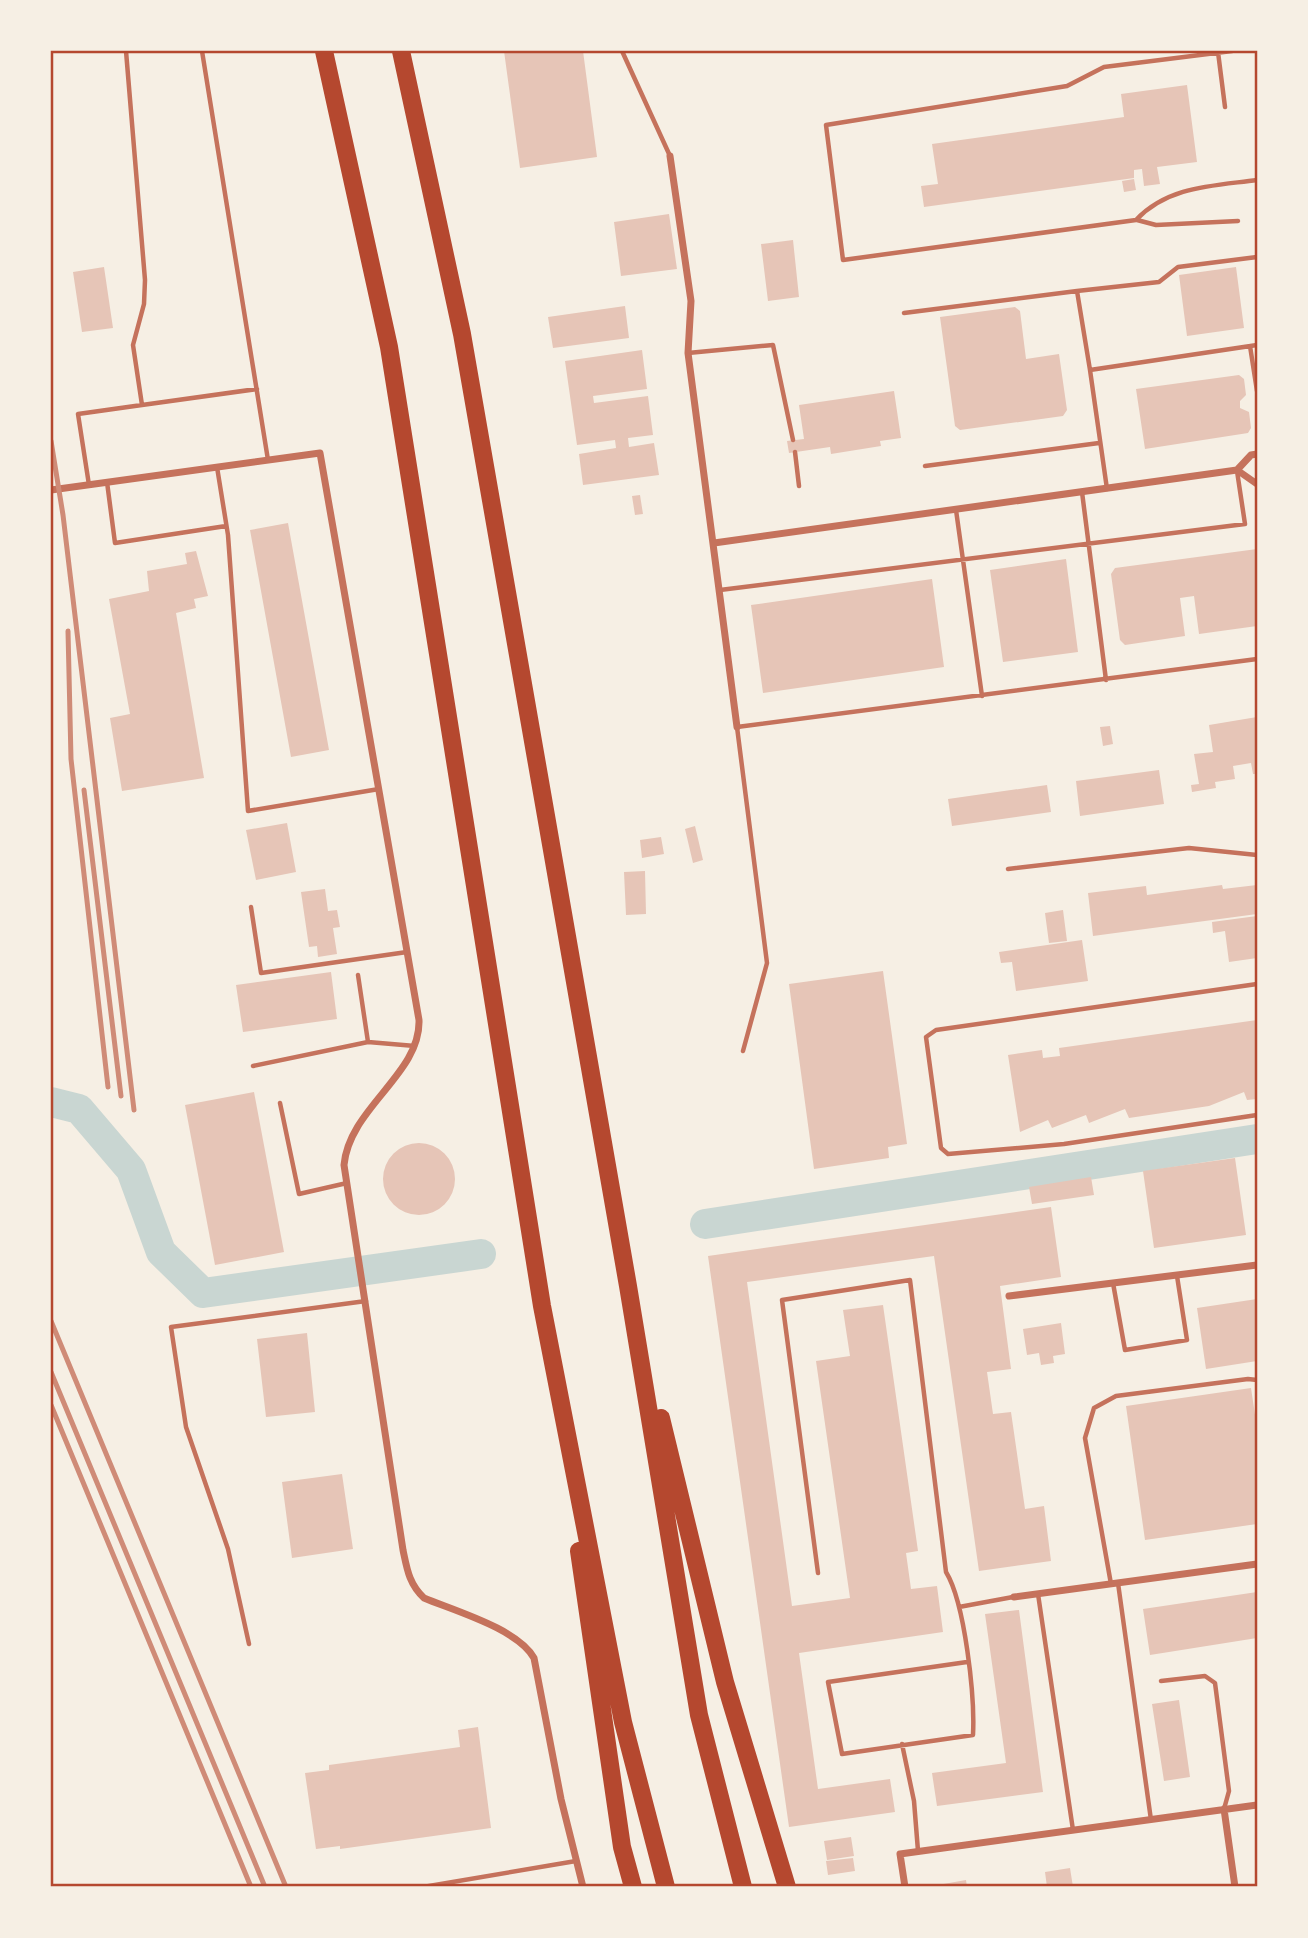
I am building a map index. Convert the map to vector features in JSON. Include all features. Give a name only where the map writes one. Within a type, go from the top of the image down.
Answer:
[{"type":"highway","points":[[324,51],[389,347],[542,1306],[622,1847],[633,1887]]},
{"type":"highway","points":[[401,51],[462,334],[628,1286],[699,1715],[743,1887]]},
{"type":"highway","points":[[628,1286],[726,1682],[787,1887]]},
{"type":"highway","points":[[542,1306],[624,1722],[666,1887]]},
{"type":"street","points":[[670,156],[691,301],[688,353],[737,727]]},
{"type":"street","points":[[51,490],[320,453],[419,1020],[416,1046],[358,1124],[346,1148],[347,1183],[408,1577],[424,1598],[509,1635],[530,1651],[534,1658],[583,1887]]},
{"type":"street","points":[[714,543],[1237,470],[1251,455],[1257,454]]},
{"type":"street","points":[[1237,470],[1257,485]]},
{"type":"street","points":[[1009,1296],[1257,1265]]},
{"type":"street","points":[[1014,1597],[1257,1564]]},
{"type":"street","points":[[905,1887],[900,1854],[1257,1805]]},
{"type":"street","points":[[1224,1810],[1235,1887]]},
{"type":"lane","points":[[126,51],[145,280],[144,304],[133,345],[142,405]]},
{"type":"lane","points":[[202,51],[268,460]]},
{"type":"lane","points":[[622,51],[670,156]]},
{"type":"lane","points":[[1232,51],[1104,67],[1067,86],[825,125],[843,260],[1136,220],[1156,225],[1238,221]]},
{"type":"lane","points":[[1218,52],[1224,107]]},
{"type":"lane","points":[[1136,220],[1152,204],[1191,190],[1257,180]]},
{"type":"lane","points":[[904,313],[1159,282],[1178,267],[1257,257]]},
{"type":"lane","points":[[1077,290],[1107,489]]},
{"type":"lane","points":[[688,353],[773,345],[793,440]]},
{"type":"lane","points":[[1090,370],[1257,345]]},
{"type":"lane","points":[[1250,346],[1257,391]]},
{"type":"lane","points":[[89,485],[78,414],[257,389]]},
{"type":"lane","points":[[925,466],[1099,443]]},
{"type":"lane","points":[[795,453],[799,486]]},
{"type":"lane","points":[[217,467],[226,526],[248,811],[380,789]]},
{"type":"lane","points":[[720,590],[1245,524],[1237,470]]},
{"type":"lane","points":[[107,482],[115,543],[226,526]]},
{"type":"lane","points":[[1082,492],[1106,680]]},
{"type":"lane","points":[[956,509],[982,696]]},
{"type":"lane","points":[[743,1051],[767,963],[737,727],[1257,659]]},
{"type":"lane","points":[[1008,869],[1189,848],[1257,855]]},
{"type":"lane","points":[[251,906],[261,973],[407,952]]},
{"type":"lane","points":[[358,975],[368,1042]]},
{"type":"lane","points":[[1257,984],[936,1030],[926,1037],[941,1148],[948,1154],[1064,1144],[1257,1115]]},
{"type":"lane","points":[[253,1066],[368,1042],[416,1046]]},
{"type":"lane","points":[[280,1103],[299,1194],[347,1183]]},
{"type":"lane","points":[[1113,1283],[1125,1350],[1187,1340],[1177,1276]]},
{"type":"lane","points":[[818,1573],[782,1300],[909,1280],[946,1572],[956,1588],[967,1662],[973,1735],[842,1754],[828,1682],[967,1662]]},
{"type":"lane","points":[[249,1644],[228,1549],[186,1427],[171,1327],[367,1300]]},
{"type":"lane","points":[[1150,1819],[1114,1584],[1086,1438],[1094,1408],[1116,1396],[1257,1380]]},
{"type":"lane","points":[[1038,1594],[1073,1830]]},
{"type":"lane","points":[[959,1607],[1014,1597]]},
{"type":"lane","points":[[1161,1681],[1205,1676],[1215,1683],[1229,1791],[1224,1810]]},
{"type":"lane","points":[[902,1744],[914,1801],[918,1851]]},
{"type":"lane","points":[[423,1887],[576,1861]]},
{"type":"building","points":[[504,51],[583,51],[597,157],[520,168]]},
{"type":"building","points":[[1187,85],[1197,162],[1157,167],[1160,184],[1144,186],[1142,169],[1134,170],[1134,178],[924,207],[921,186],[938,184],[932,144],[1124,117],[1121,94]]},
{"type":"building","points":[[1134,179],[1136,190],[1124,192],[1122,181]]},
{"type":"building","points":[[669,214],[677,269],[621,276],[614,222]]},
{"type":"building","points":[[793,240],[799,297],[768,301],[761,244]]},
{"type":"building","points":[[104,267],[113,328],[82,332],[73,272]]},
{"type":"building","points":[[1236,267],[1244,328],[1187,336],[1179,275]]},
{"type":"building","points":[[625,306],[629,338],[553,348],[548,317]]},
{"type":"building","points":[[1015,307],[1020,311],[1026,359],[1059,354],[1067,410],[1063,416],[960,430],[955,426],[940,317]]},
{"type":"building","points":[[642,350],[647,389],[593,396],[594,403],[648,396],[653,435],[628,438],[629,447],[654,443],[659,475],[583,485],[579,454],[616,448],[615,440],[577,445],[565,361]]},
{"type":"building","points":[[1239,375],[1244,379],[1246,395],[1240,401],[1240,408],[1249,412],[1251,428],[1248,433],[1145,449],[1136,389]]},
{"type":"building","points":[[894,391],[901,438],[880,441],[881,446],[831,454],[830,447],[789,453],[787,441],[804,439],[799,405]]},
{"type":"building","points":[[640,495],[643,514],[635,515],[632,496]]},
{"type":"building","points":[[288,523],[329,750],[291,757],[250,530]]},
{"type":"building","points":[[1257,549],[1257,626],[1199,634],[1194,596],[1180,598],[1185,636],[1125,645],[1120,640],[1111,574],[1115,568]]},
{"type":"building","points":[[196,551],[208,596],[194,599],[196,608],[176,613],[204,778],[122,791],[110,718],[130,714],[109,599],[149,591],[147,571],[187,564],[185,553]]},
{"type":"building","points":[[1066,559],[1078,652],[1003,662],[990,570]]},
{"type":"building","points":[[932,579],[944,667],[763,693],[751,605]]},
{"type":"building","points":[[1257,717],[1257,774],[1253,774],[1251,763],[1233,766],[1235,779],[1215,782],[1216,788],[1192,792],[1191,785],[1199,784],[1194,754],[1213,752],[1209,725]]},
{"type":"building","points":[[1110,726],[1113,744],[1103,746],[1100,727]]},
{"type":"building","points":[[1159,770],[1164,804],[1080,816],[1076,781]]},
{"type":"building","points":[[1047,785],[1051,812],[952,826],[948,799]]},
{"type":"building","points":[[287,823],[296,872],[256,880],[246,830]]},
{"type":"building","points":[[695,826],[703,860],[693,863],[685,829]]},
{"type":"building","points":[[661,837],[664,854],[642,858],[640,840]]},
{"type":"building","points":[[645,871],[646,914],[626,915],[624,872]]},
{"type":"building","points":[[1222,885],[1223,889],[1257,885],[1257,914],[1093,936],[1088,893],[1146,886],[1147,895]]},
{"type":"building","points":[[325,889],[328,911],[337,910],[340,927],[333,928],[337,954],[318,957],[317,946],[309,947],[301,892]]},
{"type":"building","points":[[1063,910],[1067,941],[1049,943],[1045,913]]},
{"type":"building","points":[[1257,916],[1257,958],[1229,962],[1225,931],[1213,933],[1212,922]]},
{"type":"building","points":[[1082,940],[1088,981],[1016,991],[1012,962],[1001,963],[999,952]]},
{"type":"building","points":[[883,971],[907,1144],[888,1147],[889,1158],[814,1169],[789,984]]},
{"type":"building","points":[[331,972],[337,1019],[243,1032],[236,985]]},
{"type":"building","points":[[1257,1020],[1257,1099],[1247,1100],[1244,1092],[1209,1106],[1129,1118],[1125,1109],[1089,1123],[1086,1115],[1052,1128],[1048,1120],[1020,1132],[1008,1055],[1042,1050],[1043,1058],[1060,1056],[1059,1048]]},
{"type":"building","points":[[254,1092],[284,1252],[215,1265],[185,1105]]},
{"type":"building","points":[[419,1143],[439,1149],[449,1159],[455,1179],[449,1199],[439,1209],[419,1215],[399,1209],[389,1199],[383,1179],[389,1159],[399,1149]]},
{"type":"building","points":[[1235,1158],[1246,1235],[1154,1248],[1143,1171]]},
{"type":"building","points":[[1091,1177],[1094,1195],[1032,1204],[1029,1187]]},
{"type":"building","points":[[1051,1207],[1061,1277],[1000,1286],[1011,1369],[987,1372],[993,1414],[1011,1412],[1025,1509],[1044,1506],[1051,1561],[979,1571],[934,1256],[747,1282],[792,1606],[850,1598],[816,1361],[850,1356],[843,1310],[883,1305],[918,1551],[906,1553],[911,1589],[937,1586],[943,1632],[799,1653],[818,1789],[890,1779],[895,1812],[789,1827],[708,1256]]},
{"type":"building","points":[[1257,1299],[1257,1361],[1206,1369],[1197,1308]]},
{"type":"building","points":[[1061,1323],[1065,1354],[1053,1356],[1054,1363],[1041,1365],[1039,1353],[1027,1355],[1023,1329]]},
{"type":"building","points":[[307,1333],[315,1412],[266,1417],[257,1339]]},
{"type":"building","points":[[1251,1388],[1257,1428],[1257,1524],[1145,1540],[1126,1406]]},
{"type":"building","points":[[342,1474],[353,1549],[292,1558],[282,1482]]},
{"type":"building","points":[[1257,1592],[1257,1638],[1150,1655],[1143,1609]]},
{"type":"building","points":[[1019,1610],[1043,1792],[937,1806],[932,1773],[1006,1763],[985,1614]]},
{"type":"building","points":[[1179,1700],[1190,1777],[1164,1781],[1152,1704]]},
{"type":"building","points":[[478,1727],[491,1828],[340,1849],[340,1846],[316,1849],[305,1773],[329,1770],[329,1765],[460,1747],[458,1730]]},
{"type":"building","points":[[851,1837],[854,1856],[827,1860],[824,1841]]},
{"type":"building","points":[[853,1858],[855,1871],[828,1875],[826,1861]]},
{"type":"building","points":[[1070,1868],[1073,1887],[1047,1887],[1045,1872]]},
{"type":"building","points":[[966,1880],[967,1887],[932,1887],[932,1886]]},
{"type":"waterway","points":[[51,1102],[79,1109],[131,1170],[161,1252],[203,1293],[481,1254]]},
{"type":"waterway","points":[[705,1224],[1257,1139]]},
{"type":"railway","points":[[51,441],[63,515],[134,1110]]},
{"type":"railway","points":[[68,631],[71,759],[108,1087]]},
{"type":"railway","points":[[84,790],[121,1096]]},
{"type":"railway","points":[[51,1321],[286,1887]]},
{"type":"railway","points":[[51,1372],[265,1887]]},
{"type":"railway","points":[[51,1405],[251,1887]]}]
